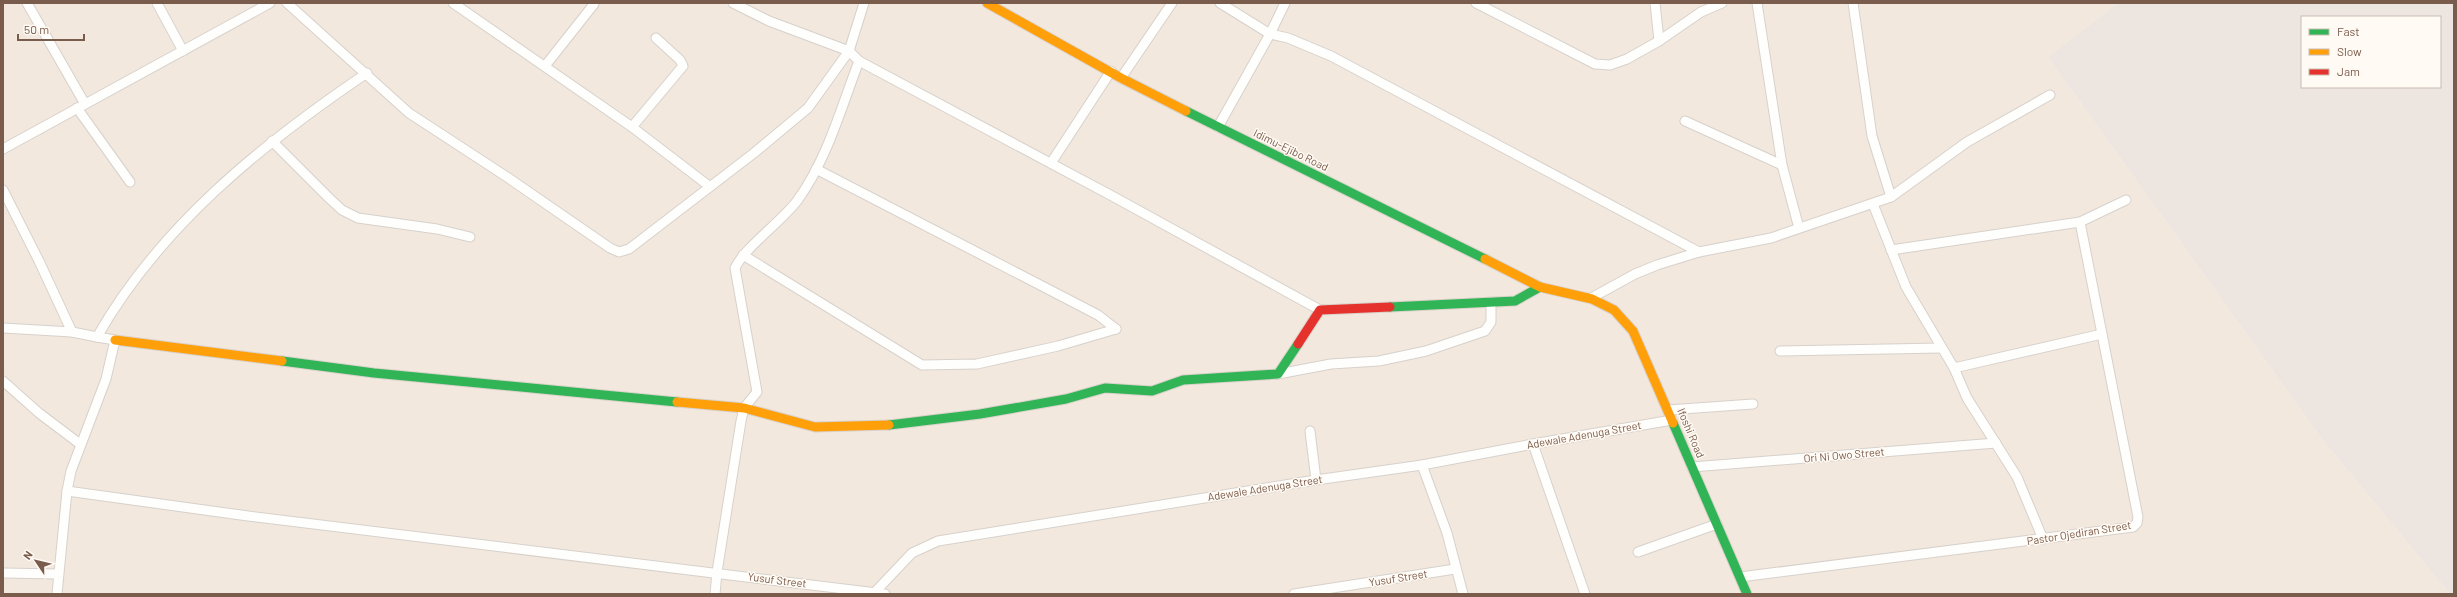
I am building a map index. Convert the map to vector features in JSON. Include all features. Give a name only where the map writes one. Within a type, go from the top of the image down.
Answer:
[{"type":"street","points":[[27,3],[81,106],[130,182]]},
{"type":"street","points":[[157,3],[183,51]]},
{"type":"street","points":[[3,149],[270,3]]},
{"type":"street","points":[[287,3],[367,73],[393,101],[408,113],[507,177],[610,248],[619,252],[629,249],[709,186],[754,153],[808,108],[849,51],[864,3]]},
{"type":"street","points":[[453,3],[632,127],[709,186]]},
{"type":"street","points":[[733,3],[769,20],[849,51],[859,61],[1051,163],[1320,310],[1515,301],[1540,287]]},
{"type":"street","name":"Idimu-Ejibo Road","points":[[987,3],[1121,78],[1540,287],[1593,298]]},
{"type":"street","points":[[1121,78],[1172,3]]},
{"type":"street","points":[[1220,3],[1270,34],[1288,38],[1331,56],[1700,252]]},
{"type":"street","points":[[1218,127],[1270,34],[1285,3]]},
{"type":"street","points":[[1476,3],[1595,64],[1610,65],[1659,41],[1701,12],[1722,3]]},
{"type":"street","points":[[1655,3],[1659,41]]},
{"type":"street","points":[[1757,3],[1782,165],[1799,228]]},
{"type":"street","points":[[1853,3],[1872,136],[1891,197]]},
{"type":"street","points":[[545,66],[594,4]]},
{"type":"street","points":[[632,127],[683,66],[680,60],[656,38]]},
{"type":"street","points":[[715,594],[716,572],[744,408],[753,400],[757,392],[758,384],[734,274],[735,268],[743,255],[776,225],[797,201],[816,169],[859,61]]},
{"type":"street","points":[[1051,163],[1111,72]]},
{"type":"street","points":[[97,337],[118,301],[157,252],[196,208],[272,141],[317,107],[367,73]]},
{"type":"street","points":[[1593,298],[1635,274],[1700,252],[1771,238],[1891,197],[1967,142],[2050,96]]},
{"type":"street","points":[[1685,121],[1782,165]]},
{"type":"street","points":[[272,141],[342,210],[358,218],[437,229],[470,237]]},
{"type":"street","points":[[743,255],[922,365],[977,364],[1058,346],[1116,329],[1098,314],[816,169]]},
{"type":"street","points":[[3,190],[39,261],[72,332]]},
{"type":"street","points":[[1891,250],[2080,222],[2126,200]]},
{"type":"street","points":[[1873,204],[1906,287],[1954,368],[1967,398],[2022,487],[2043,539]]},
{"type":"street","name":"Pastor Ojediran Street","points":[[1740,578],[2133,527],[2137,523],[2138,517],[2080,222]]},
{"type":"street","name":"Ifoshi Road","points":[[1593,298],[1616,310],[1626,320],[1668,410],[1747,594]]},
{"type":"street","points":[[3,328],[72,332],[115,340],[374,373],[744,408],[815,427],[858,427],[980,414],[1066,399],[1105,388],[1152,391],[1183,380],[1278,374],[1331,364],[1379,360],[1426,351],[1485,331],[1491,322],[1491,302]]},
{"type":"street","points":[[1278,374],[1320,310]]},
{"type":"street","points":[[1954,368],[2102,334]]},
{"type":"street","points":[[57,594],[67,491],[80,444],[106,379],[115,340]]},
{"type":"street","points":[[1780,351],[1941,348]]},
{"type":"street","points":[[3,380],[39,413],[80,444]]},
{"type":"street","points":[[1668,410],[1753,404]]},
{"type":"street","name":"Adewale Adenuga Street","points":[[880,593],[912,553],[938,541],[1316,480],[1422,465],[1672,420]]},
{"type":"street","points":[[1310,431],[1316,480]]},
{"type":"street","name":"Ori Ni Owo Street","points":[[1692,467],[1996,443]]},
{"type":"street","points":[[1533,444],[1585,594]]},
{"type":"street","points":[[1422,465],[1447,533],[1455,569],[1463,594]]},
{"type":"street","name":"Yusuf Street","points":[[67,491],[248,516],[880,593]]},
{"type":"street","points":[[1638,552],[1717,524]]},
{"type":"street","name":"Yusuf Street","points":[[1294,594],[1455,569]]},
{"type":"street","points":[[3,573],[58,574]]},
{"type":"shaded area","points":[[3,3],[2118,3],[2048,57],[2322,439],[2450,594],[3,594]]},
{"type":"shaded area","points":[[2118,3],[2454,3],[2454,594],[2450,594],[2322,439],[2048,57]]},
{"type":"traffic: fast","points":[[1186,111],[1485,259]]},
{"type":"traffic: fast","points":[[1390,307],[1515,301],[1540,287]]},
{"type":"traffic: fast","points":[[889,425],[980,414],[1066,399],[1105,388],[1152,391],[1183,380],[1278,374],[1298,344]]},
{"type":"traffic: fast","points":[[282,361],[374,373],[677,402]]},
{"type":"traffic: fast","points":[[1673,423],[1747,594]]},
{"type":"traffic: slow","points":[[987,3],[1121,78],[1186,111]]},
{"type":"traffic: slow","points":[[1485,259],[1540,287],[1592,299],[1614,310],[1633,331],[1673,423]]},
{"type":"traffic: slow","points":[[115,340],[282,361]]},
{"type":"traffic: slow","points":[[677,402],[744,408],[815,427],[889,425]]},
{"type":"traffic: jam","points":[[1298,344],[1320,310],[1390,307]]}]
